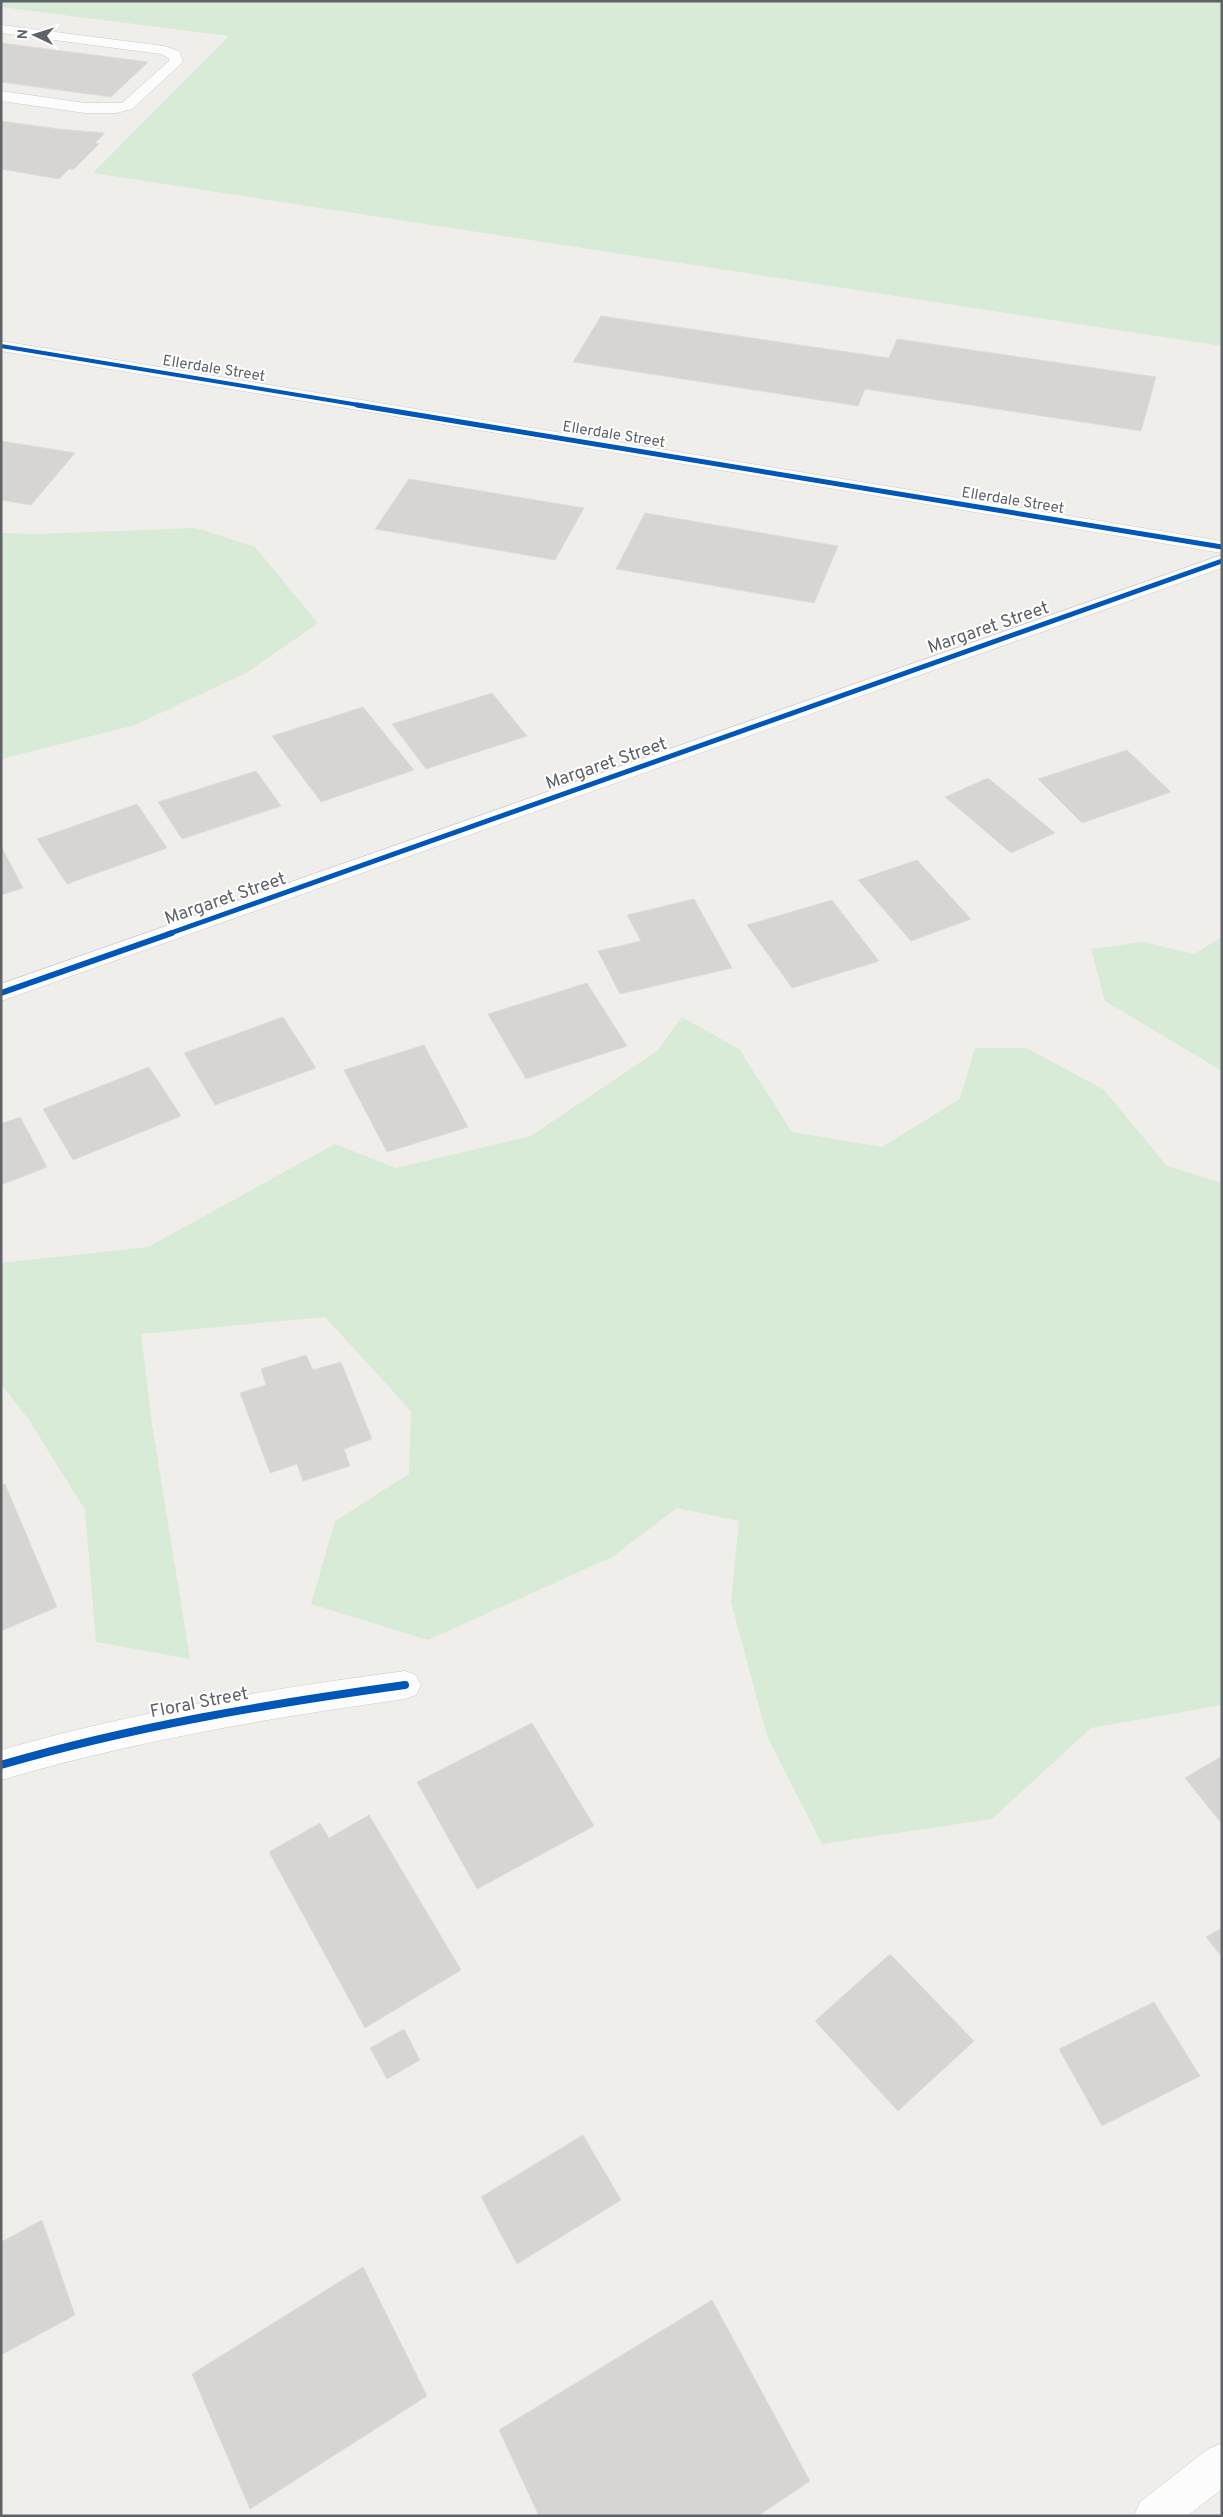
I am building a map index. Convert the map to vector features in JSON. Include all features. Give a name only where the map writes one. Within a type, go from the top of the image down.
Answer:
[{"type":"street","points":[[1,29],[164,50],[174,54],[176,62],[127,106],[121,109],[100,109],[1,96]]},
{"type":"street","name":"Ellerdale Street","points":[[1,346],[1222,547]]},
{"type":"street","name":"Margaret Street","points":[[1,993],[1222,561]]},
{"type":"street","name":"Floral Street","points":[[1,1764],[39,1753],[188,1718],[292,1700],[405,1685]]},
{"type":"street","points":[[1154,2516],[1222,2463]]},
{"type":"green space","points":[[1,1],[1222,1],[1222,346],[93,173],[229,36],[1,7]]},
{"type":"green space","points":[[196,528],[255,547],[318,623],[248,672],[135,725],[1,759],[1,533],[36,534]]},
{"type":"green space","points":[[1222,937],[1222,1071],[1105,1001],[1091,949],[1143,942],[1194,954]]},
{"type":"green space","points":[[682,1017],[739,1049],[792,1132],[882,1147],[960,1099],[975,1048],[1027,1048],[1104,1090],[1167,1166],[1222,1183],[1222,1705],[1091,1728],[992,1819],[822,1844],[767,1736],[731,1602],[739,1521],[677,1508],[612,1557],[428,1640],[311,1604],[335,1521],[409,1474],[411,1411],[325,1317],[141,1334],[152,1424],[190,1659],[96,1642],[85,1510],[29,1420],[1,1384],[1,1263],[148,1247],[335,1144],[396,1168],[531,1136],[657,1051]]},
{"type":"building","points":[[1,43],[148,62],[111,97],[1,82]]},
{"type":"building","points":[[1,121],[105,133],[95,143],[99,144],[74,169],[69,169],[59,179],[1,169]]},
{"type":"building","points":[[601,316],[889,358],[897,339],[1156,377],[1141,431],[865,389],[858,406],[573,362]]},
{"type":"building","points":[[1,441],[75,453],[31,505],[1,500]]},
{"type":"building","points":[[409,479],[584,508],[555,560],[375,529]]},
{"type":"building","points":[[645,513],[838,546],[814,603],[616,569]]},
{"type":"building","points":[[492,693],[527,736],[426,769],[392,724]]},
{"type":"building","points":[[363,707],[414,770],[321,802],[272,736]]},
{"type":"building","points":[[1127,750],[1171,792],[1082,823],[1038,779]]},
{"type":"building","points":[[256,771],[281,806],[182,839],[158,802]]},
{"type":"building","points":[[988,778],[1055,833],[1011,853],[945,797]]},
{"type":"building","points":[[137,804],[167,848],[67,884],[37,839]]},
{"type":"building","points":[[1,846],[23,888],[1,895]]},
{"type":"building","points":[[917,860],[971,919],[911,941],[858,880]]},
{"type":"building","points":[[694,899],[732,968],[620,994],[598,951],[641,941],[627,915]]},
{"type":"building","points":[[832,900],[879,961],[792,988],[747,925]]},
{"type":"building","points":[[587,983],[627,1046],[526,1079],[488,1014]]},
{"type":"building","points":[[283,1017],[316,1068],[215,1105],[184,1053]]},
{"type":"building","points":[[424,1045],[468,1127],[387,1152],[344,1070]]},
{"type":"building","points":[[149,1067],[181,1116],[73,1160],[43,1109]]},
{"type":"building","points":[[20,1117],[47,1167],[1,1185],[1,1124]]},
{"type":"building","points":[[306,1355],[313,1370],[341,1362],[372,1439],[344,1449],[350,1466],[303,1481],[297,1464],[270,1473],[240,1393],[266,1385],[261,1369]]},
{"type":"building","points":[[5,1484],[57,1607],[1,1631],[1,1486]]},
{"type":"building","points":[[532,1723],[594,1826],[477,1889],[417,1782]]},
{"type":"building","points":[[1222,1756],[1222,1824],[1185,1778]]},
{"type":"building","points":[[369,1815],[461,1970],[365,2028],[269,1852],[320,1823],[329,1838]]},
{"type":"building","points":[[1222,1928],[1222,1957],[1206,1937]]},
{"type":"building","points":[[890,1954],[974,2041],[898,2111],[815,2021]]},
{"type":"building","points":[[1154,2002],[1200,2076],[1102,2126],[1059,2049]]},
{"type":"building","points":[[404,2029],[420,2060],[387,2079],[370,2048]]},
{"type":"building","points":[[583,2135],[621,2200],[517,2264],[481,2197]]},
{"type":"building","points":[[42,2220],[75,2315],[1,2355],[1,2242]]},
{"type":"building","points":[[363,2267],[427,2396],[250,2509],[192,2374]]},
{"type":"building","points":[[712,2300],[810,2481],[758,2516],[539,2516],[499,2430]]},
{"type":"cycle path","points":[[1,346],[1222,547]]},
{"type":"cycle path","points":[[1,993],[1222,561]]},
{"type":"cycle path","points":[[1,1765],[151,1726],[252,1707],[405,1685]]}]
